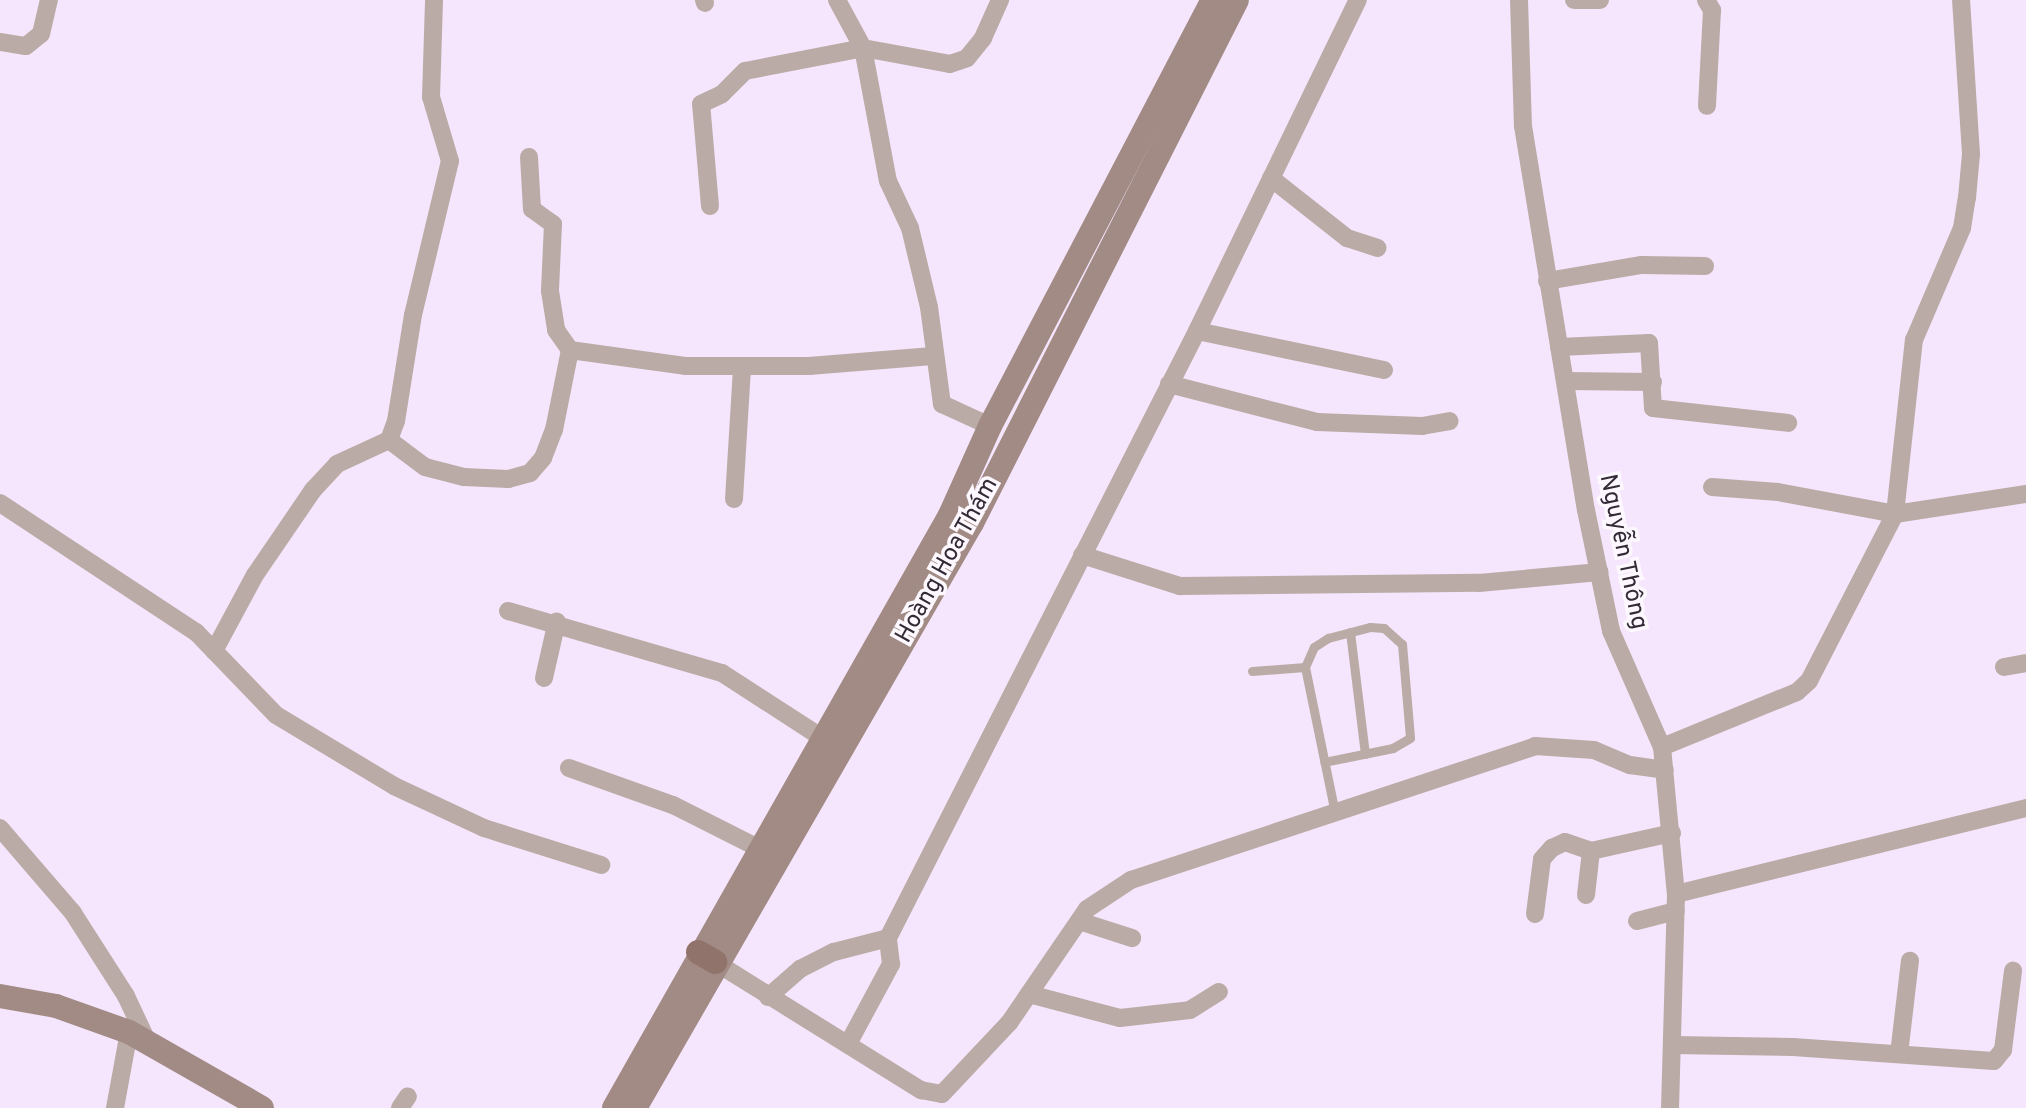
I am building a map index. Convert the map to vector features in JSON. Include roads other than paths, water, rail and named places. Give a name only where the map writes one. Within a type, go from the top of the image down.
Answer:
[{"type":"main road","name":"Hoàng Hoa Thám","points":[[635,1108],[758,848],[950,515],[990,426],[1213,0]]},
{"type":"main road","name":"Hoàng Hoa Thám","points":[[614,1108],[972,523],[1237,0]]},
{"type":"main road","points":[[0,996],[56,1006],[138,1038],[247,1104]]},
{"type":"street","points":[[0,42],[26,46],[41,34],[49,0]]},
{"type":"street","points":[[389,440],[450,161],[431,97],[434,0]]},
{"type":"street","points":[[837,0],[863,48],[888,181],[910,228],[929,307],[933,356],[942,404],[990,426]]},
{"type":"street","points":[[710,206],[701,104],[722,94],[745,71],[763,65],[863,48],[950,64],[967,58],[983,38],[1000,0]]},
{"type":"street","points":[[848,1044],[891,964],[888,938],[1197,331],[1358,0]]},
{"type":"street","name":"Nguyễn Thông","points":[[1519,0],[1523,126],[1599,572],[1611,631],[1662,747],[1676,902],[1670,1108]]},
{"type":"street","points":[[1574,0],[1600,0]]},
{"type":"street","points":[[1706,0],[1712,10],[1707,106]]},
{"type":"street","points":[[1662,747],[1797,692],[1809,681],[1895,514],[1914,340],[1962,228],[1967,198],[1971,154],[1961,0]]},
{"type":"street","points":[[389,440],[425,467],[452,474],[508,479],[530,473],[543,458],[554,430],[570,350],[556,330],[550,291],[553,224],[532,209],[529,157]]},
{"type":"street","points":[[1271,178],[1347,238],[1377,248]]},
{"type":"street","points":[[1547,281],[1642,265],[1705,266]]},
{"type":"street","points":[[1197,331],[1384,370]]},
{"type":"street","points":[[1559,347],[1649,343],[1653,408],[1788,423]]},
{"type":"street","points":[[570,350],[685,366],[742,367],[933,356]]},
{"type":"street","points":[[734,499],[742,367]]},
{"type":"street","points":[[1566,381],[1653,382]]},
{"type":"street","points":[[1169,384],[1317,422],[1422,426],[1450,421]]},
{"type":"street","points":[[214,651],[255,575],[313,490],[337,464],[389,440]]},
{"type":"street","points":[[1712,487],[1778,492],[1895,514],[2026,494]]},
{"type":"street","points":[[0,503],[196,632],[276,715],[394,786],[484,828],[601,865]]},
{"type":"street","points":[[1082,555],[1180,586],[1479,583],[1599,572]]},
{"type":"street","points":[[508,611],[557,621],[722,673],[821,737]]},
{"type":"street","points":[[544,678],[557,621]]},
{"type":"street","points":[[2004,667],[2026,663]]},
{"type":"street","points":[[707,957],[921,1090],[942,1094],[1009,1023],[1087,909],[1131,880],[1535,746],[1594,750],[1630,765],[1665,770]]},
{"type":"street","points":[[569,768],[673,805],[758,848]]},
{"type":"street","points":[[1637,921],[1676,902],[2026,808]]},
{"type":"street","points":[[0,828],[73,913],[126,996],[138,1038],[115,1108]]},
{"type":"street","points":[[1535,914],[1542,859],[1552,848],[1565,842],[1591,851],[1672,833]]},
{"type":"street","points":[[1586,895],[1591,851]]},
{"type":"street","points":[[1079,921],[1132,938]]},
{"type":"street","points":[[768,997],[800,969],[834,952],[888,938]]},
{"type":"street","points":[[1899,1054],[1910,961]]},
{"type":"street","points":[[1672,1045],[1997,1059],[2013,971]]},
{"type":"street","points":[[1029,994],[1120,1018],[1190,1010],[1219,992]]},
{"type":"lane","points":[[1324,762],[1401,746],[1410,738],[1402,644],[1384,628],[1350,632],[1314,647],[1305,667],[1324,762],[1335,813]]},
{"type":"lane","points":[[1350,632],[1365,754]]},
{"type":"lane","points":[[1252,671],[1305,667]]}]
